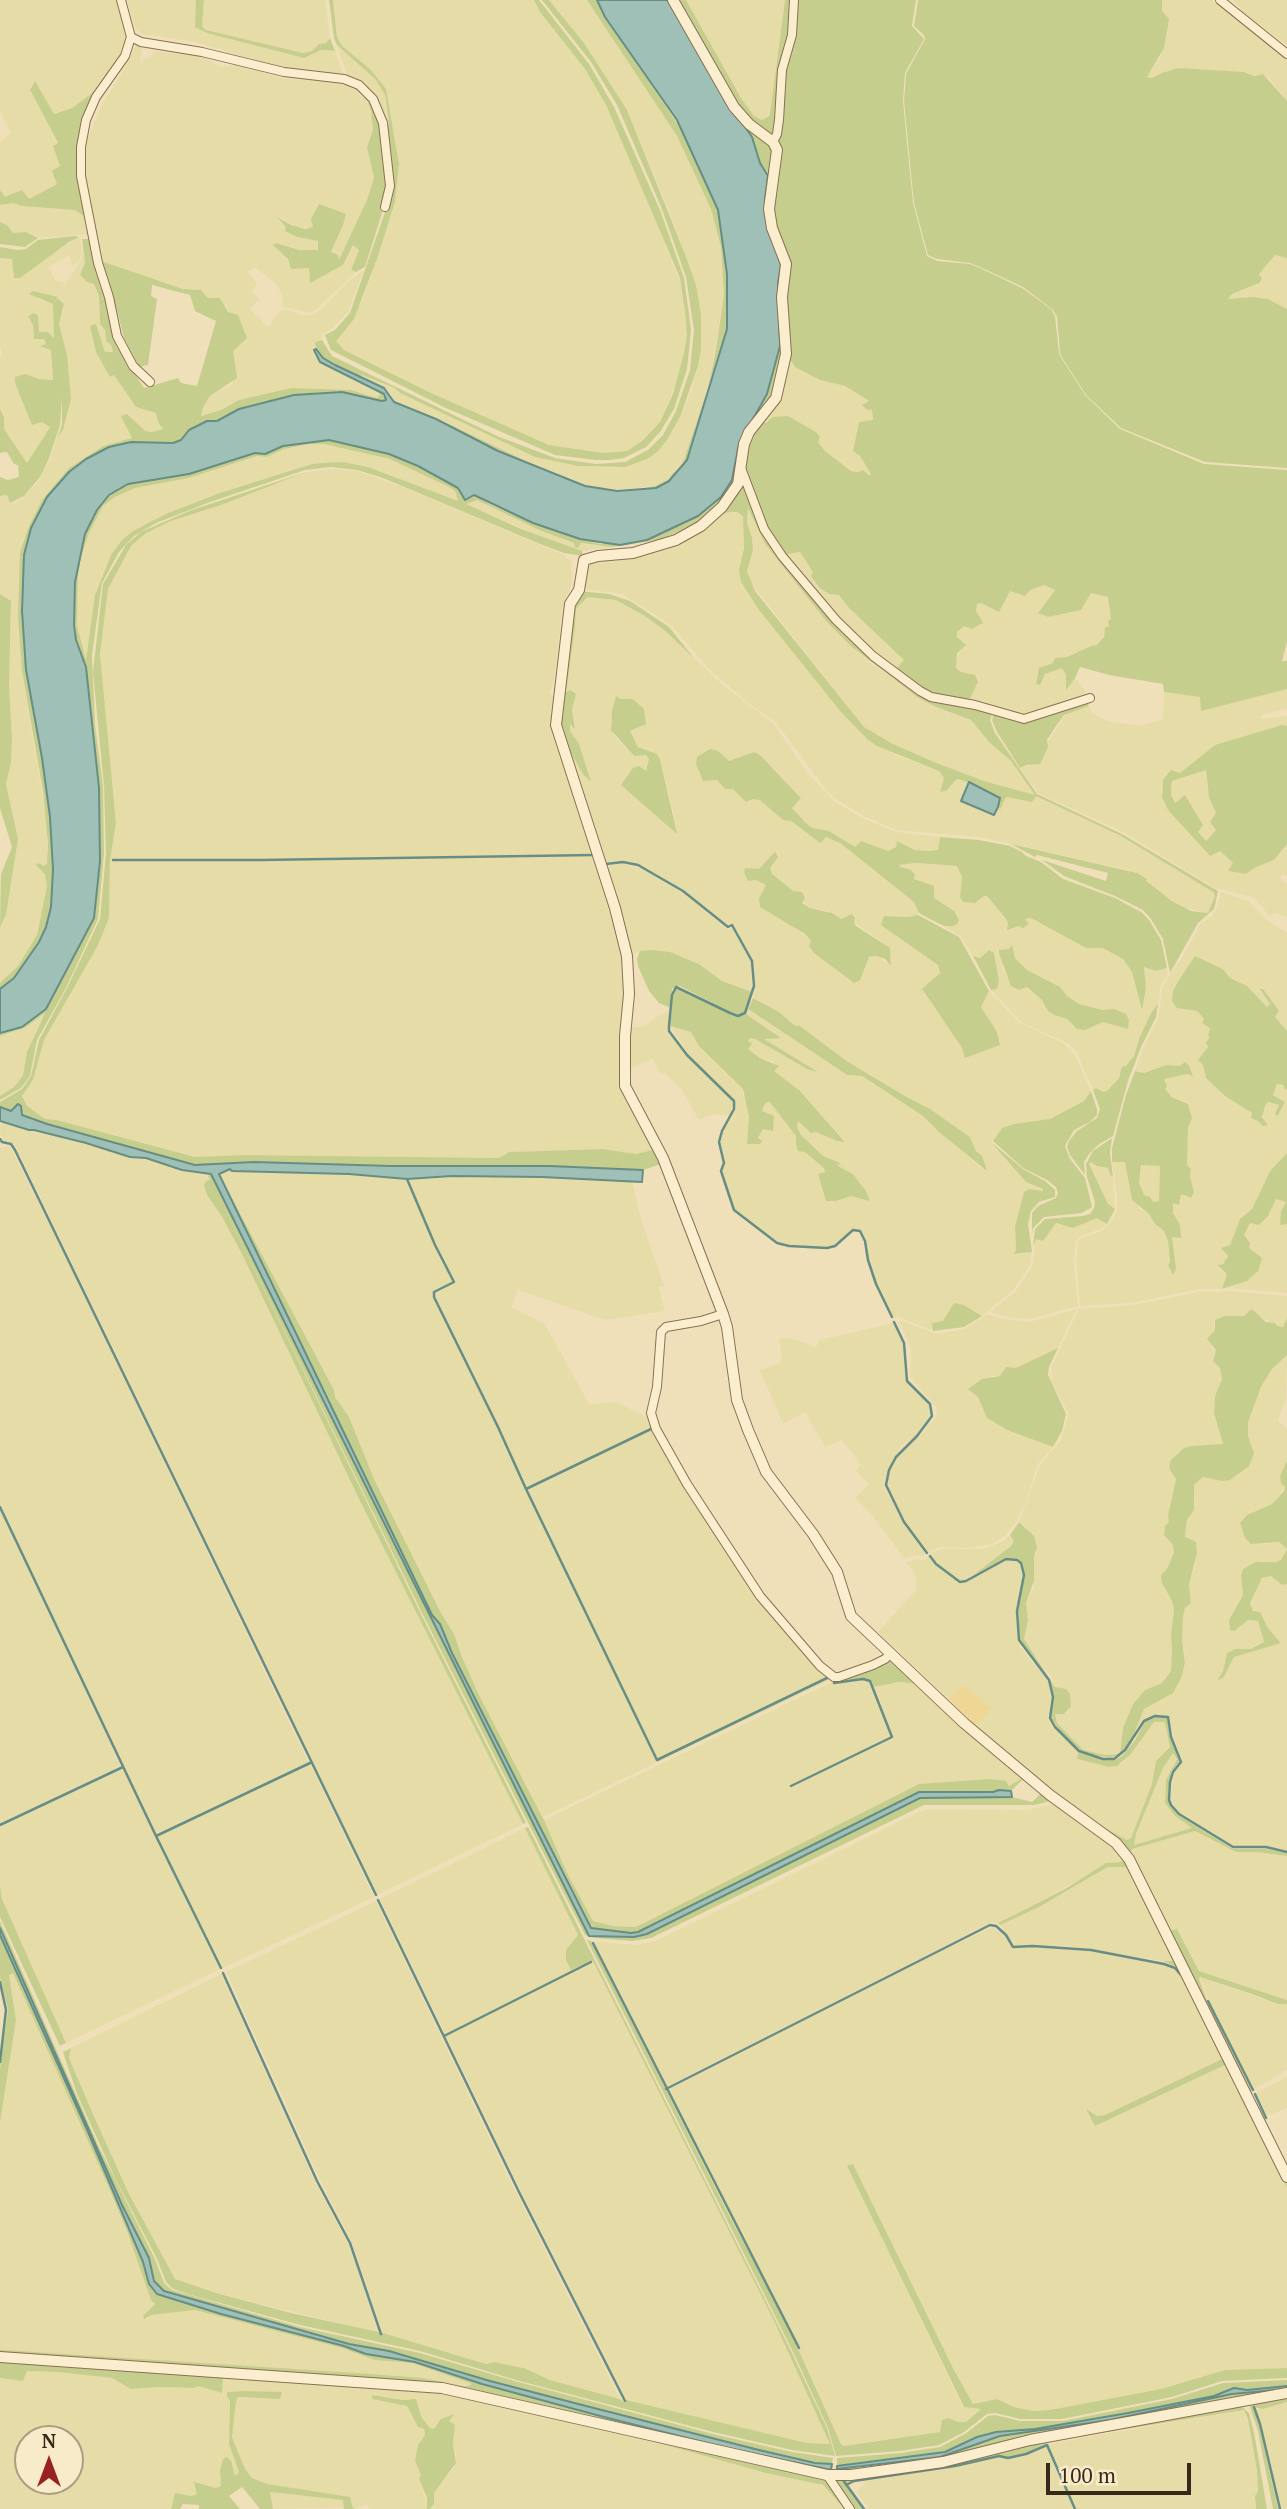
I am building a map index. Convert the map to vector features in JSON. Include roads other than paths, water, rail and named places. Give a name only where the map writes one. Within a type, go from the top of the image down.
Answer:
[{"type":"street","points":[[121,0],[131,37],[125,56],[96,97],[86,120],[80,176],[98,264],[109,297],[117,337],[133,366],[150,382]]},
{"type":"street","points":[[673,0],[734,107],[749,124],[773,142],[777,150],[769,209],[772,228],[786,264],[782,306],[786,354],[776,398],[749,432],[744,444],[738,484],[729,499],[716,514],[694,530],[656,547],[584,560],[579,590],[570,604],[556,725],[615,908],[627,956],[629,994],[625,1086],[663,1158],[723,1314],[737,1400],[766,1472],[813,1534],[837,1572],[850,1616],[964,1723],[1050,1795],[1116,1843],[1129,1858],[1287,2177]]},
{"type":"street","points":[[773,142],[779,120],[782,69],[792,35],[794,0]]},
{"type":"street","points":[[1220,0],[1287,54]]},
{"type":"street","points":[[131,37],[141,42],[202,52],[284,72],[344,79],[359,85],[373,99],[383,123],[390,186],[386,207]]},
{"type":"street","points":[[741,468],[764,529],[782,556],[836,620],[873,656],[920,691],[931,697],[975,705],[1024,719],[1090,698]]},
{"type":"street","points":[[723,1314],[666,1327],[662,1332],[657,1387],[651,1413],[656,1429],[687,1484],[760,1597],[820,1666],[839,1677],[873,1665],[891,1653]]},
{"type":"street","points":[[0,2357],[442,2388],[827,2475],[850,2475],[943,2462],[1030,2440],[1287,2393]]},
{"type":"street","points":[[827,2475],[850,2509]]},
{"type":"water","points":[[597,0],[670,0],[732,108],[752,137],[760,163],[768,176],[765,199],[767,222],[781,265],[778,283],[780,346],[767,394],[739,444],[732,480],[721,497],[698,516],[647,540],[620,545],[580,539],[533,523],[474,495],[465,500],[458,488],[418,466],[389,454],[329,440],[283,446],[265,454],[255,453],[189,474],[128,484],[109,495],[97,510],[85,534],[75,582],[74,625],[76,640],[86,667],[99,788],[100,861],[94,918],[46,1009],[22,1027],[0,1033],[0,989],[14,978],[39,942],[51,907],[53,869],[50,817],[26,670],[22,611],[24,555],[31,528],[47,497],[69,472],[109,447],[131,442],[173,443],[181,440],[189,430],[207,421],[217,421],[239,409],[294,395],[342,392],[386,400],[384,394],[320,362],[314,350],[316,349],[323,358],[335,365],[384,388],[394,402],[436,419],[498,451],[585,486],[617,491],[656,488],[669,481],[687,460],[727,329],[727,274],[718,210],[677,120],[605,17]]},
{"type":"water","points":[[969,782],[1000,798],[994,815],[961,801]]},
{"type":"water","points":[[18,1104],[21,1106],[22,1115],[47,1124],[195,1165],[254,1162],[643,1170],[642,1182],[542,1177],[452,1176],[407,1179],[230,1169],[219,1174],[432,1615],[440,1624],[452,1653],[591,1928],[638,1932],[919,1792],[999,1790],[1011,1791],[1012,1797],[920,1798],[647,1934],[634,1937],[589,1936],[211,1174],[182,1170],[146,1158],[130,1157],[0,1121],[0,1107],[11,1111]]},
{"type":"water","points":[[0,1928],[122,2205],[149,2258],[154,2281],[164,2291],[349,2344],[389,2351],[586,2406],[759,2450],[815,2463],[832,2464],[831,2470],[727,2448],[604,2417],[482,2384],[415,2362],[366,2354],[157,2294],[149,2284],[143,2262],[0,1935]]},
{"type":"water","points":[[1287,2386],[1287,2389],[1232,2394],[1110,2420],[1000,2436],[940,2457],[837,2469],[837,2466],[945,2452],[977,2437],[996,2432],[1035,2429],[1128,2413],[1214,2396],[1234,2388],[1247,2390]]},
{"type":"waterway","points":[[113,860],[593,855]]},
{"type":"waterway","points":[[606,864],[623,862],[638,865],[683,891],[728,927],[732,925],[752,961],[754,986],[745,1013],[738,1016],[730,1013],[676,987],[672,995],[669,1026],[669,1031],[687,1055],[734,1101],[734,1109],[719,1142],[724,1163],[721,1171],[734,1210],[777,1243],[789,1246],[827,1248],[835,1246],[853,1230],[860,1231],[876,1284],[892,1317]]},
{"type":"waterway","points":[[0,1139],[11,1144],[15,1150],[376,1895]]},
{"type":"waterway","points":[[407,1179],[454,1282],[434,1292],[434,1297],[657,1760],[827,1678]]},
{"type":"waterway","points":[[894,1322],[904,1343],[907,1381],[930,1404],[932,1416],[896,1457],[889,1470],[886,1485],[904,1522],[927,1553]]},
{"type":"waterway","points":[[526,1489],[651,1429]]},
{"type":"waterway","points":[[0,1507],[221,1968]]},
{"type":"waterway","points":[[930,1556],[936,1564],[960,1582],[1006,1559],[1021,1563],[1024,1575],[1017,1611],[1019,1640],[1049,1680],[1053,1697],[1050,1718],[1055,1727],[1079,1751],[1103,1759],[1114,1759],[1125,1750],[1144,1721],[1155,1716],[1168,1717],[1171,1737],[1181,1762],[1173,1772],[1170,1782],[1171,1805],[1179,1814],[1233,1847],[1266,1847],[1287,1852]]},
{"type":"waterway","points":[[791,1786],[892,1737],[870,1681],[863,1679],[834,1683]]},
{"type":"waterway","points":[[156,1836],[310,1763]]},
{"type":"waterway","points":[[0,1825],[123,1767]]},
{"type":"waterway","points":[[378,1900],[519,2192],[625,2401]]},
{"type":"waterway","points":[[666,2089],[990,1925],[996,1926],[1006,1935],[1013,1947],[1091,1950],[1164,1964],[1175,1968],[1180,1974]]},
{"type":"waterway","points":[[593,1943],[799,2348]]},
{"type":"waterway","points":[[444,2036],[591,1962]]},
{"type":"waterway","points":[[223,1973],[317,2181],[350,2243],[381,2334]]},
{"type":"waterway","points":[[0,1982],[6,2010],[0,2062]]},
{"type":"waterway","points":[[1208,2001],[1253,2090]]},
{"type":"waterway","points":[[1255,2094],[1266,2118]]},
{"type":"waterway","points":[[1254,2407],[1280,2509]]},
{"type":"waterway","points":[[846,2485],[854,2481],[955,2466],[999,2456],[1008,2458],[1047,2445],[1075,2509]]},
{"type":"waterway","points":[[843,2480],[864,2509]]}]
